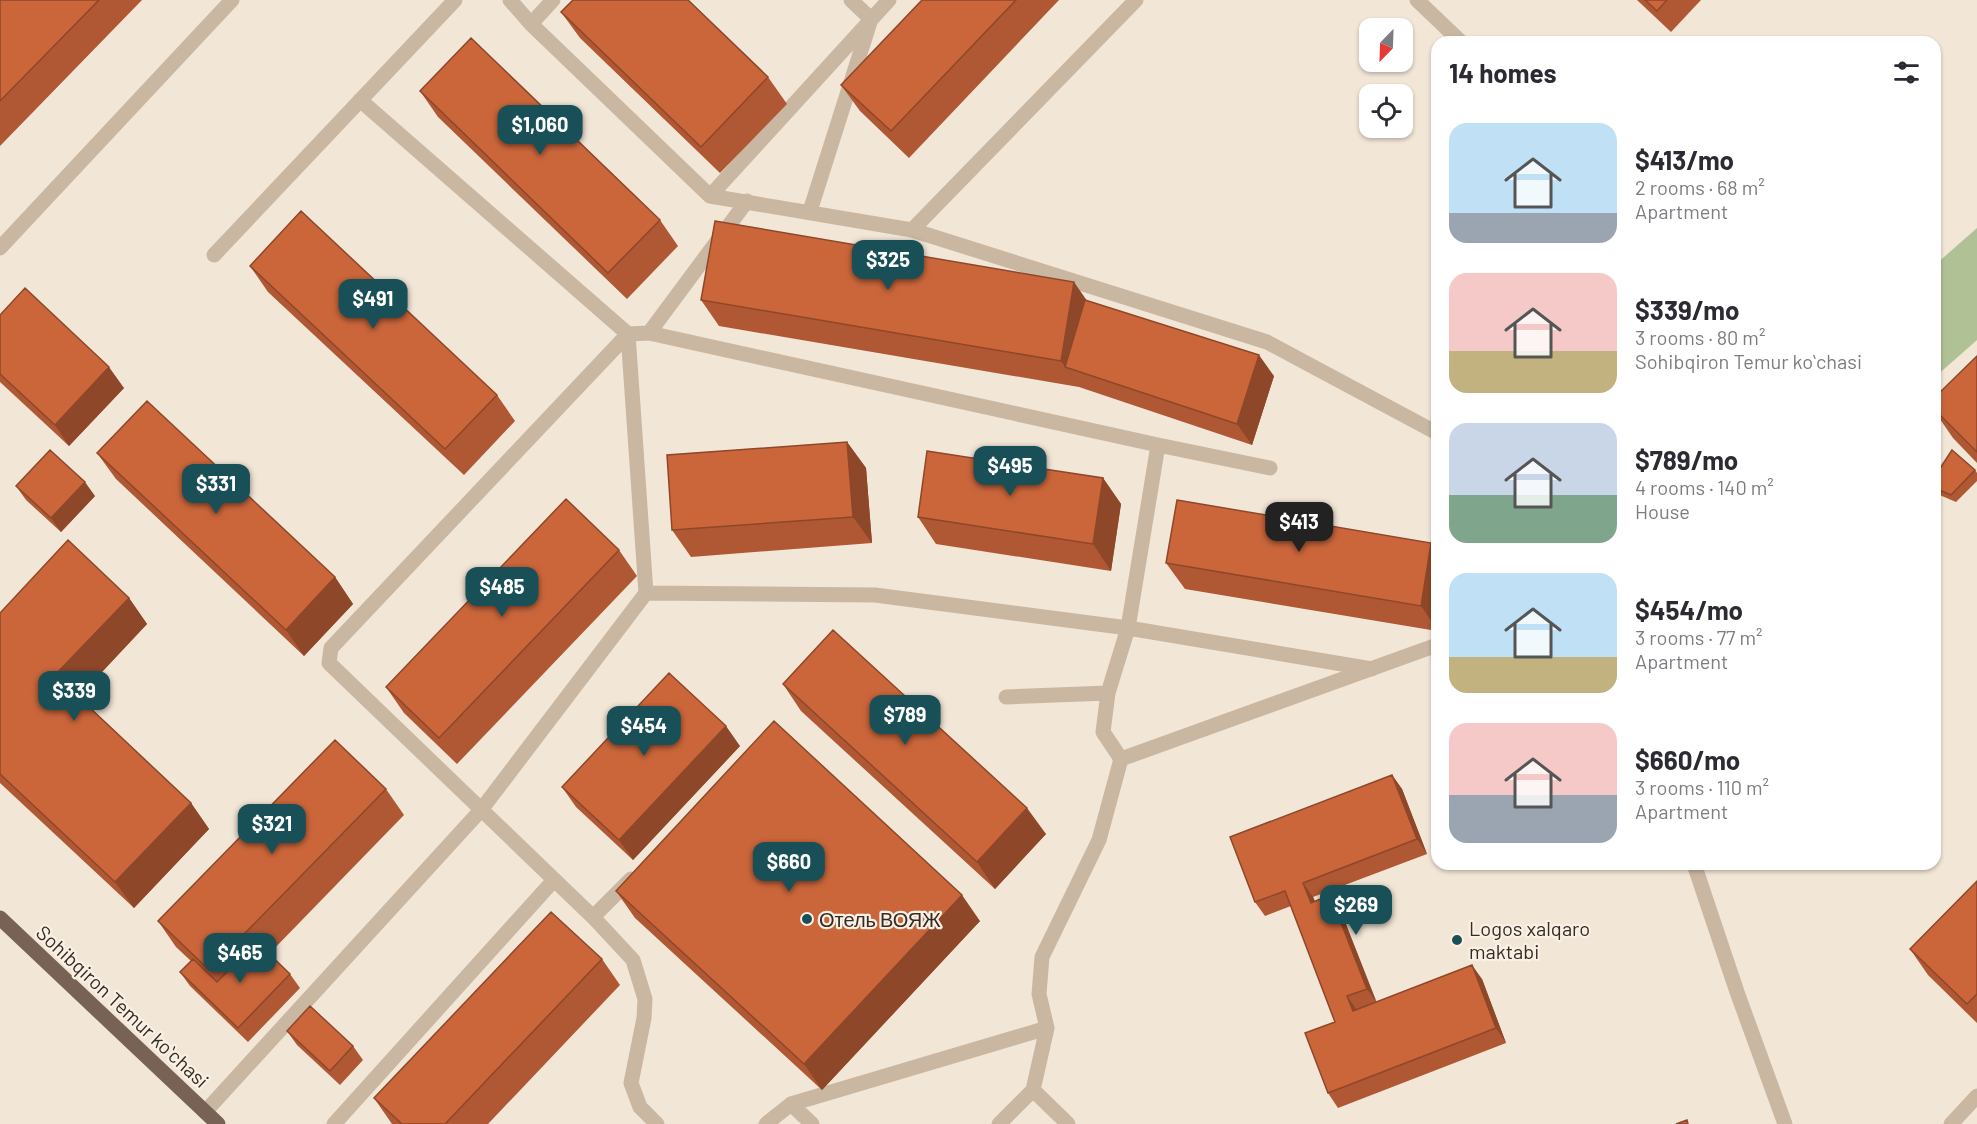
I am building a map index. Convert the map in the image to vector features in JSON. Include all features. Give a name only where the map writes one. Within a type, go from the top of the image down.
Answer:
[{"type":"main road","name":"Sohibqiron Temur koʻchasi","points":[[0,918],[218,1124]]},
{"type":"lane","points":[[0,248],[232,0]]},
{"type":"lane","points":[[214,255],[455,0]]},
{"type":"lane","points":[[510,0],[531,24],[710,196],[810,211],[912,230],[1267,342],[1431,430]]},
{"type":"lane","points":[[531,24],[553,0]]},
{"type":"lane","points":[[851,0],[871,19]]},
{"type":"lane","points":[[710,196],[889,0]]},
{"type":"lane","points":[[912,230],[1136,0]]},
{"type":"lane","points":[[1417,0],[1455,36]]},
{"type":"lane","points":[[810,211],[871,19]]},
{"type":"lane","points":[[360,100],[628,334],[649,333],[1270,468]]},
{"type":"lane","points":[[649,333],[747,201]]},
{"type":"lane","points":[[205,1112],[482,810],[646,593],[628,334]]},
{"type":"lane","points":[[628,334],[331,648],[329,663],[593,917],[633,960],[645,999],[644,1018],[631,1083],[640,1107],[657,1124]]},
{"type":"lane","points":[[1121,759],[1102,732],[1108,693],[1128,628],[1158,445]]},
{"type":"lane","points":[[646,593],[875,595],[1128,628],[1372,669]]},
{"type":"lane","points":[[1121,759],[1431,647]]},
{"type":"lane","points":[[1006,697],[1108,693]]},
{"type":"lane","points":[[999,1124],[1033,1090],[1047,1028],[1039,994],[1042,957],[1099,840],[1121,759]]},
{"type":"lane","points":[[593,917],[644,866]]},
{"type":"lane","points":[[1696,870],[1785,1124]]},
{"type":"lane","points":[[334,1124],[554,880]]},
{"type":"lane","points":[[766,1124],[791,1104],[1047,1028]]},
{"type":"lane","points":[[1033,1090],[1068,1124]]},
{"type":"lane","points":[[1951,1124],[1977,1096]]},
{"type":"lane","points":[[791,1104],[812,1124]]},
{"type":"green space","points":[[1977,228],[1977,340],[1941,372],[1941,260]]},
{"type":"building","points":[[0,0],[99,0],[0,101]]},
{"type":"building","points":[[573,0],[688,0],[768,77],[701,147],[561,12]]},
{"type":"building","points":[[922,0],[1016,0],[891,131],[841,85]]},
{"type":"building","points":[[1645,0],[1667,0],[1657,11]]},
{"type":"building","points":[[471,38],[660,220],[608,273],[420,91]]},
{"type":"building","points":[[301,211],[497,395],[445,449],[250,266]]},
{"type":"building","points":[[715,221],[1074,282],[1061,361],[701,300]]},
{"type":"building","points":[[25,288],[109,367],[55,425],[0,374],[0,315]]},
{"type":"building","points":[[1085,300],[1259,355],[1237,424],[1065,367]]},
{"type":"building","points":[[1977,356],[1977,452],[1941,416],[1941,391]]},
{"type":"building","points":[[147,401],[335,577],[286,630],[97,453]]},
{"type":"building","points":[[847,442],[853,517],[672,530],[667,455]]},
{"type":"building","points":[[50,450],[85,482],[51,518],[16,486]]},
{"type":"building","points":[[1952,450],[1975,470],[1951,495],[1941,491],[1941,467]]},
{"type":"building","points":[[927,451],[1103,478],[1093,544],[918,517]]},
{"type":"building","points":[[566,499],[619,550],[439,738],[386,687]]},
{"type":"building","points":[[1177,500],[1431,543],[1421,606],[1166,563]]},
{"type":"building","points":[[68,540],[129,598],[55,675],[191,803],[115,882],[0,774],[0,613]]},
{"type":"building","points":[[833,630],[1027,808],[977,862],[783,684]]},
{"type":"building","points":[[669,673],[726,726],[619,840],[562,787]]},
{"type":"building","name":"Отель ВОЯЖ","points":[[774,721],[962,895],[804,1064],[616,891]]},
{"type":"building","points":[[335,740],[386,789],[209,970],[158,921]]},
{"type":"building","points":[[1392,775],[1417,839],[1303,883],[1311,903],[1330,895],[1367,989],[1347,996],[1353,1011],[1472,965],[1496,1028],[1328,1093],[1305,1033],[1335,1022],[1285,891],[1255,902],[1230,837]]},
{"type":"building","points":[[1977,881],[1977,994],[1967,1004],[1910,949]]},
{"type":"building","points":[[551,912],[602,959],[445,1124],[402,1124],[374,1098]]},
{"type":"building","points":[[257,942],[290,974],[238,1028],[180,972],[193,959],[217,982]]},
{"type":"building","points":[[310,1006],[353,1046],[330,1071],[287,1031]]},
{"type":"building","points":[[1687,1120],[1688,1124],[1676,1124]]},
{"type":"place","name":"Отель ВОЯЖ","points":[[807,919]]},
{"type":"place","name":"Logos xalqaro maktabi","points":[[1457,940]]}]
